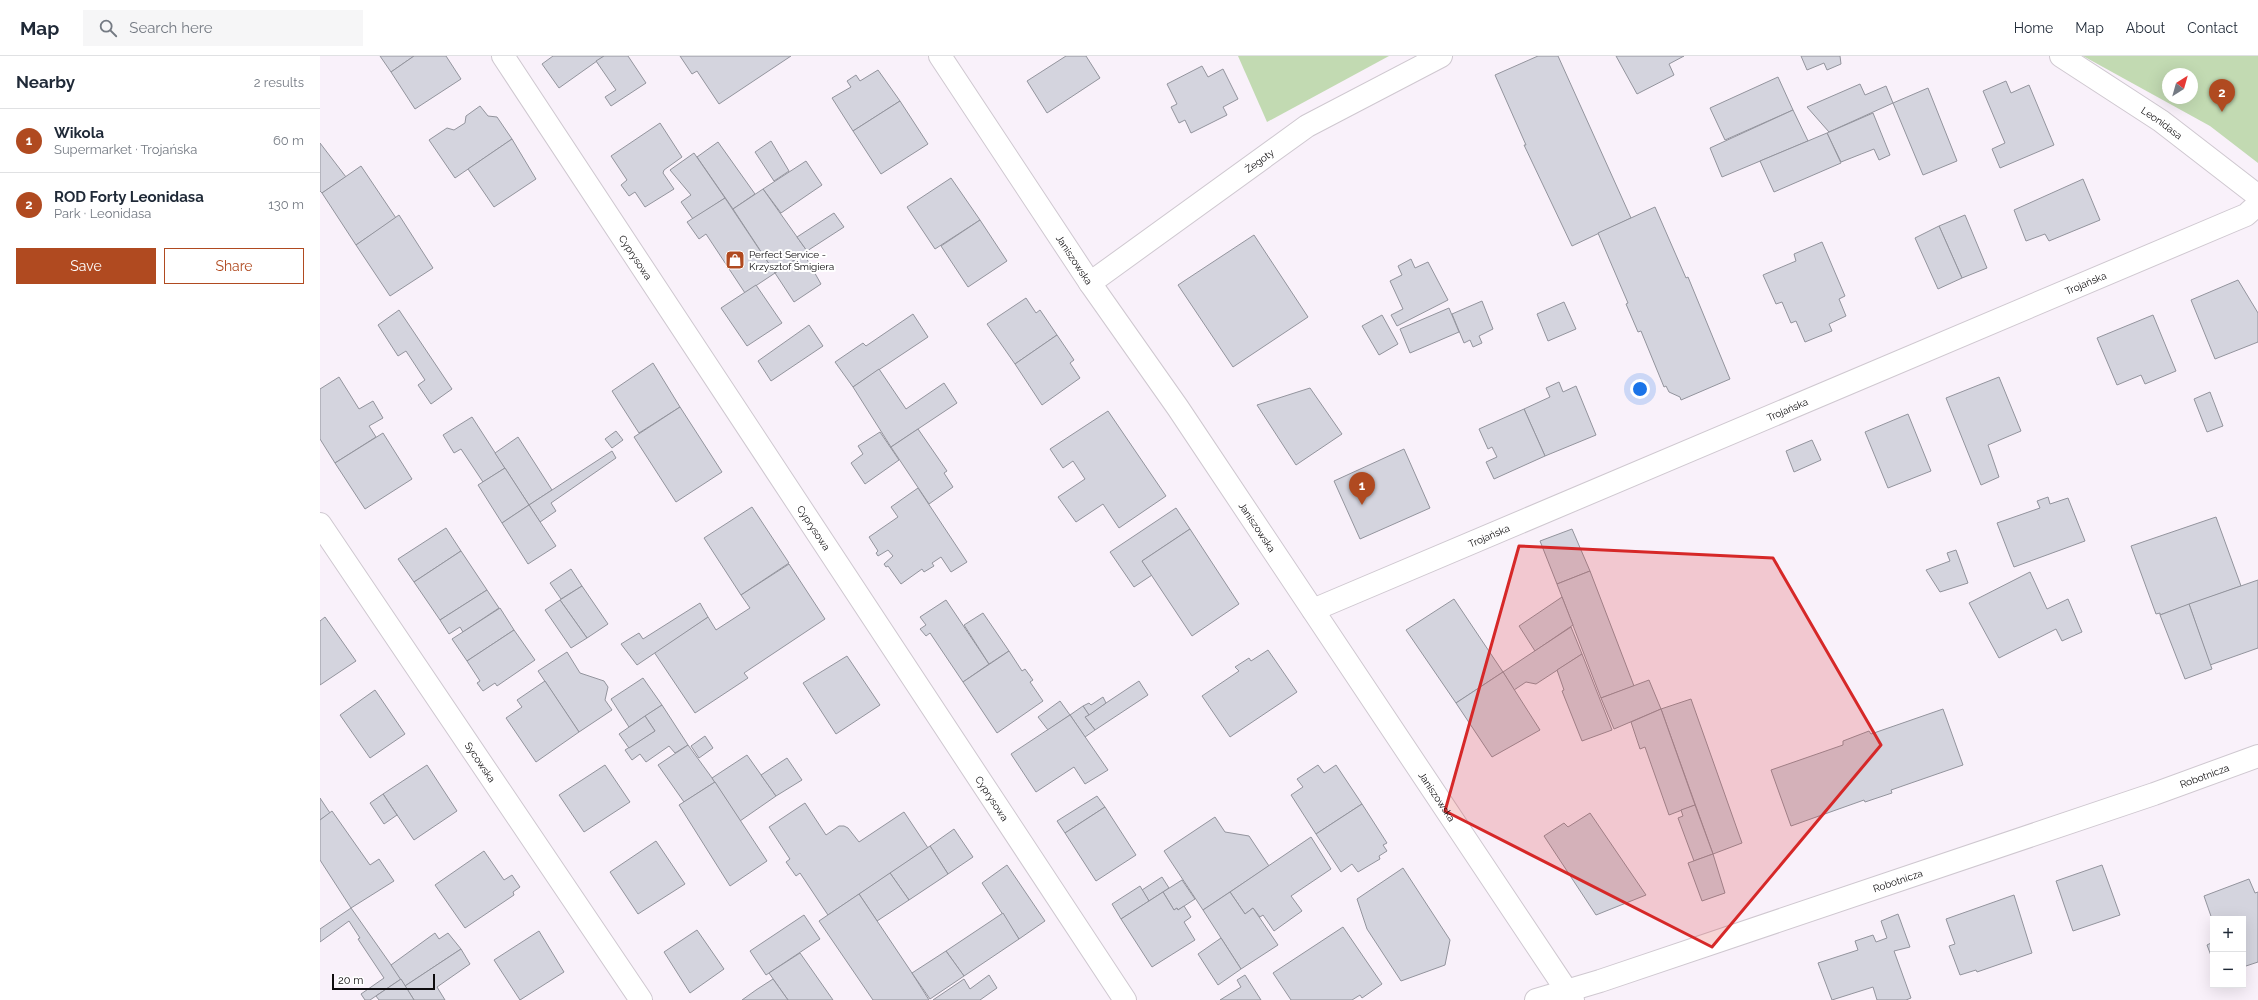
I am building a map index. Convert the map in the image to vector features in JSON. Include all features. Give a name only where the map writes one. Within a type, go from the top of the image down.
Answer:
[{"type":"street","name":"Cyprysowa","points":[[503,56],[1125,1000]]},
{"type":"street","name":"Janiszowska","points":[[940,56],[1090,283],[1178,408],[1569,995]]},
{"type":"street","name":"Żegoty","points":[[1090,283],[1307,126],[1441,56]]},
{"type":"street","name":"Leonidasa","points":[[2061,56],[2161,121],[2258,196]]},
{"type":"street","name":"Trojańska","points":[[1313,610],[2234,220],[2246,214],[2258,204]]},
{"type":"street","name":"Sycowska","points":[[320,524],[641,1000]]},
{"type":"street","name":"Robotnicza","points":[[1536,1000],[1569,995],[1600,981],[2131,802],[2258,756]]},
{"type":"highlighted area","points":[[1519,546],[1773,558],[1881,745],[1712,947],[1445,811]]},
{"type":"green space","points":[[1238,56],[1389,56],[1267,122]]},
{"type":"green space","points":[[2083,56],[2258,56],[2258,163],[2210,126],[2170,104],[2198,104],[2198,68],[2162,68],[2162,100]]},
{"type":"building","points":[[380,56],[414,56],[391,72]]},
{"type":"building","points":[[414,56],[446,56],[461,79],[415,109],[391,72]]},
{"type":"building","points":[[553,56],[604,56],[559,88],[542,64]]},
{"type":"building","points":[[604,56],[628,56],[646,83],[611,106],[605,97],[616,90],[596,61]]},
{"type":"building","points":[[680,56],[791,56],[719,104],[697,71],[692,74]]},
{"type":"building","points":[[1066,56],[1086,56],[1100,78],[1047,113],[1027,81]]},
{"type":"building","points":[[1538,56],[1558,56],[1631,218],[1572,246],[1524,145],[1526,145],[1495,75]]},
{"type":"building","points":[[1616,56],[1684,56],[1669,64],[1674,75],[1637,94]]},
{"type":"building","points":[[1801,56],[1840,56],[1841,64],[1827,70],[1824,63],[1807,70]]},
{"type":"building","points":[[1202,66],[1208,77],[1223,69],[1238,99],[1223,107],[1227,115],[1191,133],[1185,120],[1179,123],[1171,107],[1177,104],[1167,84]]},
{"type":"building","points":[[878,70],[900,101],[853,131],[832,98],[851,87],[847,81],[856,75],[860,81]]},
{"type":"building","points":[[1778,77],[1793,110],[1725,140],[1710,108]]},
{"type":"building","points":[[2006,81],[2011,93],[2029,85],[2054,145],[2000,168],[1992,149],[2005,143],[1983,91]]},
{"type":"building","points":[[1860,84],[1865,95],[1886,86],[1893,103],[1829,132],[1807,107]]},
{"type":"building","points":[[1928,88],[1957,161],[1923,175],[1893,103]]},
{"type":"building","points":[[900,101],[928,144],[881,174],[853,131]]},
{"type":"building","points":[[480,106],[488,116],[497,117],[512,139],[455,178],[429,140],[447,128],[454,130],[465,123],[466,116]]},
{"type":"building","points":[[1793,110],[1808,141],[1722,177],[1710,148]]},
{"type":"building","points":[[1873,113],[1890,155],[1879,160],[1874,149],[1841,162],[1827,133]]},
{"type":"building","points":[[660,123],[682,157],[664,170],[663,173],[674,189],[645,207],[635,192],[629,196],[621,185],[627,180],[611,156]]},
{"type":"building","points":[[1827,133],[1841,163],[1774,192],[1760,161]]},
{"type":"building","points":[[512,139],[536,179],[494,207],[468,169]]},
{"type":"building","points":[[771,141],[789,171],[774,181],[755,152]]},
{"type":"building","points":[[718,142],[755,194],[733,209],[697,157]]},
{"type":"building","points":[[320,143],[346,177],[322,193],[320,191]]},
{"type":"building","points":[[694,153],[725,198],[693,219],[681,202],[691,195],[670,170]]},
{"type":"building","points":[[806,161],[822,185],[781,213],[763,189]]},
{"type":"building","points":[[361,166],[396,218],[356,245],[322,193]]},
{"type":"building","points":[[951,178],[980,220],[935,249],[907,207]]},
{"type":"building","points":[[2083,179],[2100,220],[2049,241],[2045,234],[2026,241],[2014,210]]},
{"type":"building","points":[[763,189],[807,251],[775,273],[733,209]]},
{"type":"building","points":[[725,198],[775,273],[745,293],[706,234],[699,239],[687,222]]},
{"type":"building","points":[[1655,207],[1686,278],[1688,277],[1730,379],[1681,400],[1680,397],[1669,392],[1666,386],[1664,387],[1641,331],[1638,332],[1626,304],[1628,303],[1598,233]]},
{"type":"building","points":[[834,213],[844,227],[807,251],[797,237]]},
{"type":"building","points":[[399,215],[433,268],[390,296],[356,245]]},
{"type":"building","points":[[1965,215],[1987,268],[1962,278],[1939,226]]},
{"type":"building","points":[[980,220],[1007,261],[968,287],[941,246]]},
{"type":"building","points":[[1939,226],[1962,278],[1938,289],[1915,238]]},
{"type":"building","points":[[1254,235],[1308,317],[1233,367],[1178,285]]},
{"type":"building","points":[[1822,242],[1845,296],[1839,299],[1846,316],[1829,324],[1832,331],[1805,342],[1796,321],[1791,323],[1782,302],[1776,304],[1763,275],[1796,261],[1794,254]]},
{"type":"building","points":[[804,254],[821,284],[794,302],[775,273]]},
{"type":"building","points":[[1411,259],[1415,268],[1428,262],[1448,300],[1397,326],[1391,315],[1403,309],[1390,281],[1402,275],[1398,266]]},
{"type":"building","points":[[2238,280],[2258,313],[2258,342],[2215,359],[2191,300]]},
{"type":"building","points":[[756,285],[782,323],[747,346],[721,308]]},
{"type":"building","points":[[1026,298],[1036,313],[1040,310],[1057,335],[1015,364],[987,324]]},
{"type":"building","points":[[1482,301],[1493,329],[1479,336],[1482,343],[1473,347],[1470,340],[1464,343],[1452,314]]},
{"type":"building","points":[[1564,302],[1576,329],[1548,341],[1537,314]]},
{"type":"building","points":[[1449,308],[1459,332],[1410,353],[1400,329]]},
{"type":"building","points":[[399,310],[452,389],[431,404],[418,385],[425,380],[406,351],[398,356],[378,325]]},
{"type":"building","points":[[913,314],[928,337],[853,387],[835,362],[863,343],[866,346]]},
{"type":"building","points":[[1382,315],[1398,344],[1379,355],[1362,326]]},
{"type":"building","points":[[2153,315],[2176,371],[2145,384],[2141,375],[2117,385],[2097,338]]},
{"type":"building","points":[[809,325],[823,346],[771,381],[758,361]]},
{"type":"building","points":[[1057,335],[1074,360],[1070,363],[1080,378],[1042,405],[1015,364]]},
{"type":"building","points":[[653,363],[680,407],[639,433],[612,391]]},
{"type":"building","points":[[879,369],[906,409],[944,383],[957,403],[891,447],[853,387]]},
{"type":"building","points":[[339,377],[359,409],[373,401],[383,418],[369,426],[376,437],[335,463],[320,439],[320,389]]},
{"type":"building","points":[[1999,377],[2021,431],[1988,445],[1999,477],[1981,485],[1946,398]]},
{"type":"building","points":[[1559,382],[1563,392],[1576,386],[1596,435],[1545,456],[1524,409],[1550,397],[1546,388]]},
{"type":"building","points":[[1310,388],[1342,434],[1296,465],[1257,405]]},
{"type":"building","points":[[2210,392],[2223,426],[2207,432],[2194,399]]},
{"type":"building","points":[[680,407],[722,472],[676,502],[634,437]]},
{"type":"building","points":[[1524,409],[1545,456],[1494,479],[1486,462],[1497,457],[1492,447],[1488,449],[1479,429]]},
{"type":"building","points":[[1108,411],[1166,496],[1119,528],[1103,504],[1076,522],[1058,497],[1085,479],[1073,461],[1063,468],[1050,449]]},
{"type":"building","points":[[1908,414],[1931,471],[1888,488],[1865,432]]},
{"type":"building","points":[[472,417],[505,468],[483,482],[461,449],[454,453],[443,435]]},
{"type":"building","points":[[918,429],[947,471],[944,473],[953,487],[929,504],[891,447]]},
{"type":"building","points":[[616,431],[623,440],[612,448],[605,439]]},
{"type":"building","points":[[880,432],[899,460],[865,484],[851,463],[863,454],[858,446]]},
{"type":"building","points":[[383,433],[412,479],[365,509],[335,463]]},
{"type":"building","points":[[518,437],[552,490],[529,505],[495,453]]},
{"type":"building","points":[[1812,440],[1821,460],[1794,472],[1786,451]]},
{"type":"building","points":[[1404,449],[1430,508],[1360,539],[1334,481]]},
{"type":"building","points":[[612,451],[616,458],[551,503],[556,511],[540,522],[529,505]]},
{"type":"building","points":[[505,468],[529,505],[502,523],[478,485]]},
{"type":"building","points":[[918,488],[967,562],[951,572],[941,557],[932,563],[934,566],[924,572],[922,569],[901,584],[888,566],[886,567],[884,564],[893,556],[888,550],[878,556],[876,553],[878,551],[869,537],[898,517],[891,507]]},
{"type":"building","points":[[2048,497],[2050,504],[2068,498],[2085,541],[2014,567],[1997,523],[2040,508],[2037,501]]},
{"type":"building","points":[[529,505],[556,546],[528,564],[502,523]]},
{"type":"building","points":[[752,507],[789,563],[741,595],[704,538]]},
{"type":"building","points":[[1176,508],[1190,529],[1142,561],[1152,575],[1134,587],[1110,552]]},
{"type":"building","points":[[2216,517],[2241,586],[2160,615],[2160,613],[2156,614],[2131,546]]},
{"type":"building","points":[[446,528],[461,551],[414,582],[398,559]]},
{"type":"building","points":[[1190,529],[1239,604],[1192,636],[1142,561]]},
{"type":"building","points":[[1572,529],[1590,571],[1557,584],[1540,541]]},
{"type":"building","points":[[1956,550],[1968,583],[1940,592],[1926,570],[1950,561],[1947,553]]},
{"type":"building","points":[[461,551],[487,590],[440,620],[414,582]]},
{"type":"building","points":[[789,564],[825,619],[744,673],[748,678],[695,713],[654,652],[708,617],[716,630],[750,608],[741,595]]},
{"type":"building","points":[[571,569],[582,586],[561,599],[550,583]]},
{"type":"building","points":[[1590,571],[1634,686],[1601,698],[1557,584]]},
{"type":"building","points":[[2030,572],[2047,609],[2068,599],[2082,632],[2062,641],[2056,629],[1999,658],[1969,603]]},
{"type":"building","points":[[2258,580],[2258,648],[2210,665],[2189,604]]},
{"type":"building","points":[[582,586],[608,624],[587,638],[560,600]]},
{"type":"building","points":[[487,590],[499,608],[463,632],[460,627],[449,634],[440,620]]},
{"type":"building","points":[[1562,597],[1573,625],[1535,651],[1519,626]]},
{"type":"building","points":[[1454,599],[1503,672],[1456,703],[1406,630]]},
{"type":"building","points":[[560,600],[587,638],[571,648],[545,610]]},
{"type":"building","points":[[946,600],[989,664],[963,682],[930,633],[926,636],[920,629],[926,625],[920,617]]},
{"type":"building","points":[[700,603],[708,617],[637,665],[621,644],[639,633],[643,639]]},
{"type":"building","points":[[2189,604],[2212,669],[2185,679],[2160,615]]},
{"type":"building","points":[[500,608],[514,630],[467,661],[452,639]]},
{"type":"building","points":[[983,613],[1009,651],[989,664],[964,625]]},
{"type":"building","points":[[325,617],[356,661],[320,685],[320,621]]},
{"type":"building","points":[[1571,627],[1582,654],[1536,684],[1526,682],[1514,690],[1503,672]]},
{"type":"building","points":[[514,630],[535,660],[497,686],[495,683],[483,691],[477,683],[480,681],[467,661]]},
{"type":"building","points":[[1268,650],[1297,692],[1230,737],[1202,696],[1239,671],[1235,667],[1249,658],[1251,661]]},
{"type":"building","points":[[1009,651],[1022,671],[1025,669],[1033,680],[1030,682],[1043,701],[997,733],[963,682]]},
{"type":"building","points":[[567,652],[580,673],[604,681],[608,687],[605,700],[612,710],[579,732],[538,671]]},
{"type":"building","points":[[1582,654],[1612,730],[1582,741],[1562,691],[1564,690],[1557,670]]},
{"type":"building","points":[[847,656],[880,705],[836,734],[803,683]]},
{"type":"building","points":[[1503,672],[1540,730],[1492,757],[1456,703]]},
{"type":"building","points":[[643,678],[662,705],[629,727],[611,699]]},
{"type":"building","points":[[1649,680],[1661,709],[1614,729],[1601,698]]},
{"type":"building","points":[[545,681],[579,732],[536,762],[506,718],[522,707],[517,700]]},
{"type":"building","points":[[1139,681],[1148,695],[1095,730],[1085,717]]},
{"type":"building","points":[[375,690],[405,734],[370,758],[340,715]]},
{"type":"building","points":[[1103,697],[1106,703],[1089,715],[1083,706],[1089,703],[1091,705]]},
{"type":"building","points":[[1691,699],[1742,843],[1713,854],[1661,709]]},
{"type":"building","points":[[1060,701],[1070,715],[1048,730],[1038,717]]},
{"type":"building","points":[[662,705],[688,745],[675,753],[669,746],[646,762],[640,754],[632,760],[625,750],[655,731],[645,716]]},
{"type":"building","points":[[1083,706],[1089,715],[1085,717],[1095,730],[1085,737],[1070,715]]},
{"type":"building","points":[[1661,709],[1695,805],[1669,815],[1645,747],[1640,749],[1631,722]]},
{"type":"building","points":[[1943,709],[1963,765],[1891,790],[1892,793],[1865,802],[1864,800],[1791,826],[1771,770],[1843,745],[1843,741],[1869,731],[1871,734]]},
{"type":"building","points":[[1070,715],[1108,770],[1085,784],[1074,767],[1036,792],[1011,754]]},
{"type":"building","points":[[645,716],[655,731],[629,748],[619,734]]},
{"type":"building","points":[[705,736],[713,748],[699,758],[691,746]]},
{"type":"building","points":[[688,745],[715,782],[684,802],[658,765]]},
{"type":"building","points":[[747,755],[776,796],[740,821],[712,778]]},
{"type":"building","points":[[787,758],[802,780],[776,796],[761,775]]},
{"type":"building","points":[[427,765],[457,811],[414,840],[383,794]]},
{"type":"building","points":[[605,765],[630,802],[584,832],[559,795]]},
{"type":"building","points":[[1318,765],[1324,773],[1336,765],[1362,804],[1316,834],[1291,795],[1303,787],[1297,779]]},
{"type":"building","points":[[715,782],[767,861],[730,886],[679,805]]},
{"type":"building","points":[[383,794],[397,815],[384,824],[370,803]]},
{"type":"building","points":[[1097,796],[1105,807],[1065,833],[1057,821]]},
{"type":"building","points":[[320,798],[330,813],[320,820]]},
{"type":"building","points":[[805,803],[826,835],[839,826],[844,826],[848,828],[859,842],[904,812],[928,848],[828,915],[800,873],[796,876],[786,862],[790,859],[769,827]]},
{"type":"building","points":[[1362,804],[1387,843],[1383,845],[1387,851],[1379,856],[1380,859],[1358,872],[1352,864],[1341,872],[1316,834]]},
{"type":"building","points":[[1695,805],[1713,854],[1694,861],[1678,818],[1683,816],[1681,810]]},
{"type":"building","points":[[1105,807],[1136,855],[1096,881],[1065,833]]},
{"type":"building","points":[[332,811],[370,865],[379,859],[394,881],[351,908],[320,860],[320,820]]},
{"type":"building","points":[[1590,813],[1646,895],[1596,915],[1544,836],[1564,823],[1568,827]]},
{"type":"building","points":[[1215,817],[1225,832],[1249,836],[1269,866],[1203,910],[1164,851]]},
{"type":"building","points":[[954,829],[973,857],[948,874],[930,846]]},
{"type":"building","points":[[1311,837],[1331,869],[1291,896],[1302,911],[1274,931],[1263,915],[1260,917],[1253,908],[1245,914],[1230,892]]},
{"type":"building","points":[[656,841],[685,884],[638,914],[610,872]]},
{"type":"building","points":[[930,846],[948,874],[909,900],[890,873]]},
{"type":"building","points":[[484,851],[504,880],[512,875],[520,887],[513,892],[514,895],[465,928],[435,885]]},
{"type":"building","points":[[1713,854],[1725,893],[1702,901],[1688,863]]},
{"type":"building","points":[[1007,865],[1045,921],[1019,939],[982,883]]},
{"type":"building","points":[[2102,865],[2120,915],[2073,931],[2056,881]]},
{"type":"building","points":[[1403,868],[1450,940],[1445,965],[1401,981],[1367,929],[1357,899]]},
{"type":"building","points":[[890,873],[909,900],[877,921],[859,894]]},
{"type":"building","points":[[1162,877],[1169,888],[1149,901],[1142,890]]},
{"type":"building","points":[[2249,879],[2255,893],[2258,892],[2258,962],[2246,966],[2246,916],[2211,916],[2204,896]]},
{"type":"building","points":[[1182,880],[1195,899],[1178,910],[1177,908],[1174,910],[1163,892]]},
{"type":"building","points":[[1140,886],[1149,901],[1121,919],[1112,904]]},
{"type":"building","points":[[1163,892],[1174,910],[1177,908],[1178,910],[1184,906],[1191,917],[1184,922],[1195,940],[1152,967],[1121,919]]},
{"type":"building","points":[[1230,892],[1245,914],[1253,908],[1278,945],[1241,969],[1203,910]]},
{"type":"building","points":[[859,894],[929,1000],[873,1000],[819,921]]},
{"type":"building","points":[[2014,895],[2032,953],[1977,972],[1976,970],[1960,975],[1949,946],[1955,944],[1946,919]]},
{"type":"building","points":[[351,908],[401,979],[370,1000],[365,1000],[361,994],[384,978],[358,939],[360,938],[349,921],[320,942],[320,929]]},
{"type":"building","points":[[1003,913],[1019,939],[964,976],[946,951]]},
{"type":"building","points":[[1898,914],[1910,947],[1894,951],[1911,998],[1906,1000],[1877,1000],[1873,987],[1832,1000],[1818,963],[1858,950],[1855,941],[1873,935],[1876,942],[1887,938],[1881,921]]},
{"type":"building","points":[[804,915],[820,939],[766,975],[750,951]]},
{"type":"building","points":[[1343,927],[1382,984],[1362,998],[1360,995],[1352,1000],[1291,1000],[1273,973]]},
{"type":"building","points":[[697,930],[724,969],[690,993],[664,952]]},
{"type":"building","points":[[539,931],[564,972],[520,1000],[494,960]]},
{"type":"building","points":[[435,933],[439,939],[448,933],[461,949],[405,986],[391,965]]},
{"type":"building","points":[[1221,938],[1241,969],[1218,985],[1198,954]]},
{"type":"building","points":[[2210,944],[2210,953],[2207,945]]},
{"type":"building","points":[[461,949],[470,964],[437,987],[445,1000],[414,1000],[405,986]]},
{"type":"building","points":[[946,951],[964,976],[930,999],[912,973]]},
{"type":"building","points":[[800,953],[833,1000],[788,1000],[769,973]]},
{"type":"building","points":[[989,975],[997,988],[980,1000],[933,1000],[964,979],[970,989]]},
{"type":"building","points":[[1245,975],[1261,1000],[1220,1000],[1241,987],[1237,980]]},
{"type":"building","points":[[401,979],[414,1000],[379,1000],[376,996]]},
{"type":"building","points":[[773,979],[788,1000],[742,1000],[756,990]]},
{"type":"place","name":"ROD Forty Leonidasa","points":[[2222,112]]},
{"type":"place","name":"Perfect Service - Krzysztof Śmigiera","points":[[735,260]]},
{"type":"place","name":"Wikola","points":[[1362,505]]}]
